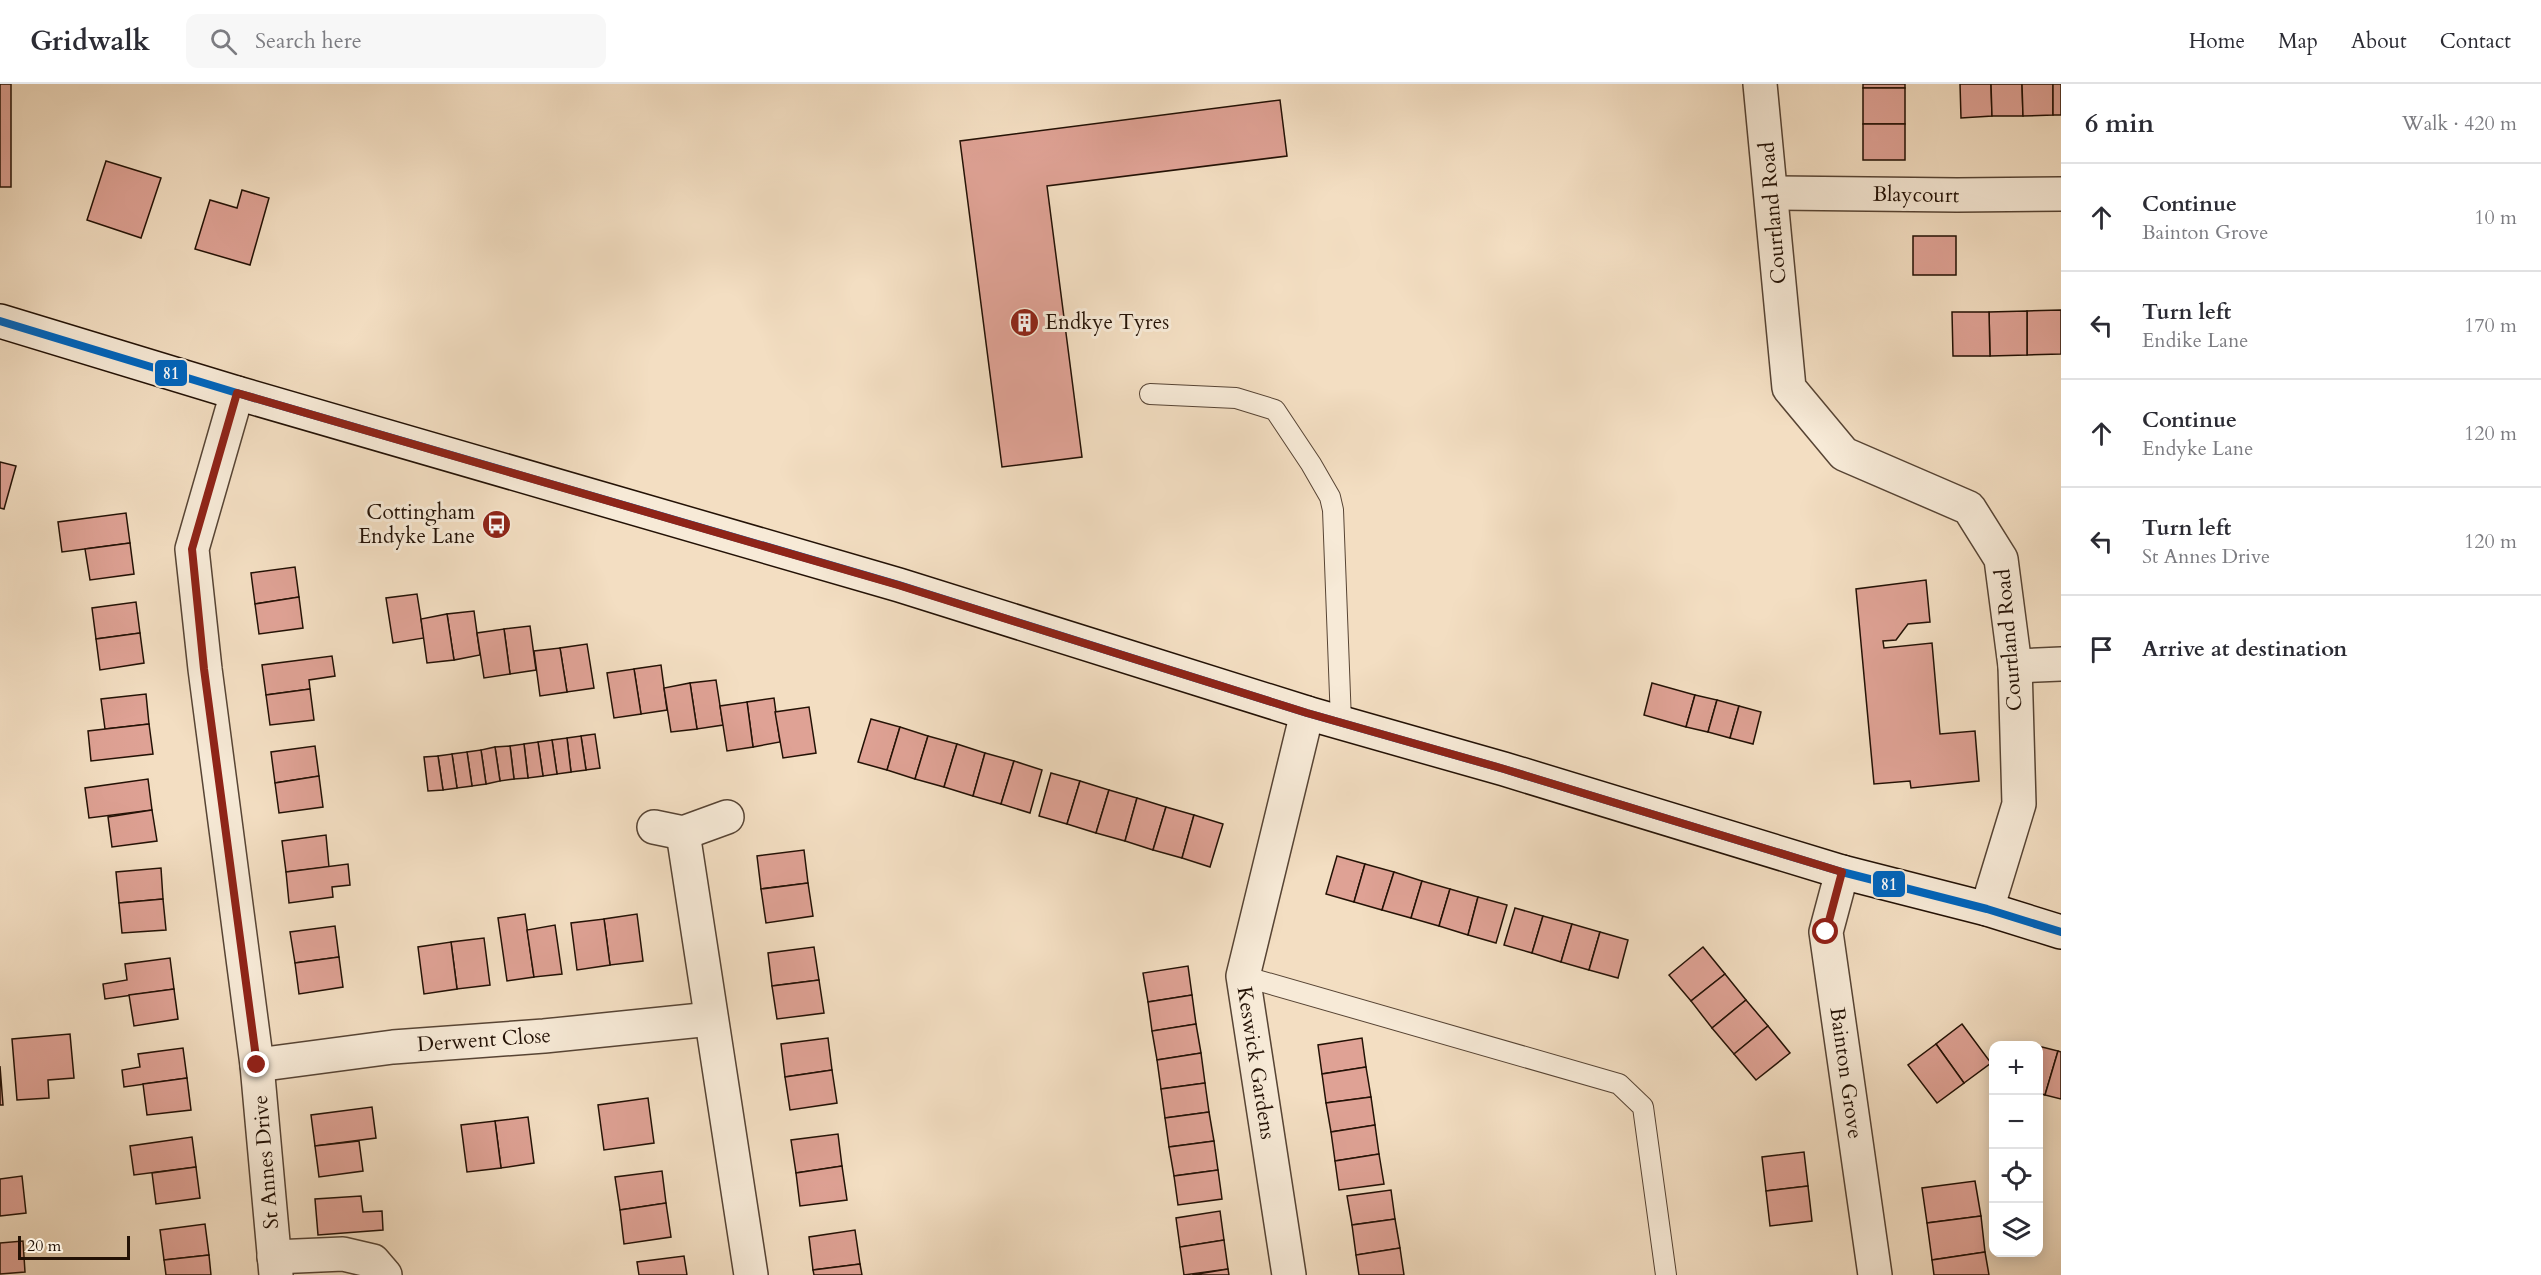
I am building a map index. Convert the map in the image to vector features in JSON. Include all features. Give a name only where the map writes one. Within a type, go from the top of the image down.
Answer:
[{"type":"street","name":"Courtland Road","points":[[1760,84],[1789,388],[1844,454],[1969,508],[2001,559],[2015,666],[2019,804],[1987,909]]},
{"type":"street","name":"Blaycourt","points":[[1772,193],[2061,194]]},
{"type":"street","points":[[0,321],[237,393],[898,585],[1307,713],[1504,769],[1842,872],[1987,909],[2061,932]]},
{"type":"street","name":"St Annes Drive","points":[[237,393],[192,549],[204,669],[257,1065],[275,1266],[343,1254],[373,1261],[385,1275]]},
{"type":"street","points":[[2015,666],[2061,664]]},
{"type":"street","name":"Keswick Gardens","points":[[1289,1275],[1243,976],[1307,713]]},
{"type":"street","points":[[727,817],[669,830],[711,1019],[751,1275]]},
{"type":"street","name":"Bainton Grove","points":[[1842,872],[1826,932],[1875,1275]]},
{"type":"street","name":"Derwent Close","points":[[257,1065],[393,1047],[544,1036],[711,1019]]},
{"type":"lane","points":[[1150,394],[1236,398],[1275,410],[1311,464],[1330,498],[1333,510],[1341,722]]},
{"type":"lane","points":[[1243,976],[1619,1084],[1643,1107],[1666,1275]]},
{"type":"building","points":[[0,84],[11,84],[11,187],[0,187]]},
{"type":"building","points":[[1863,84],[1905,84],[1905,88],[1863,88]]},
{"type":"building","points":[[1960,84],[1991,84],[1992,116],[1961,118]]},
{"type":"building","points":[[1991,84],[2022,84],[2023,116],[1992,116]]},
{"type":"building","points":[[2022,84],[2053,84],[2053,115],[2023,116]]},
{"type":"building","points":[[2053,84],[2061,84],[2061,115],[2053,115]]},
{"type":"building","points":[[1863,88],[1905,88],[1905,124],[1863,124]]},
{"type":"building","name":"Endkye Tyres","points":[[1280,100],[1287,156],[1047,186],[1082,457],[1002,467],[960,141]]},
{"type":"building","points":[[1863,124],[1905,124],[1905,160],[1863,160]]},
{"type":"building","points":[[106,161],[161,178],[141,238],[87,220]]},
{"type":"building","points":[[242,190],[269,198],[250,265],[195,249],[210,200],[237,208]]},
{"type":"building","points":[[1913,236],[1956,236],[1956,275],[1913,275]]},
{"type":"building","points":[[2061,310],[2061,354],[2027,355],[2027,311]]},
{"type":"building","points":[[2027,311],[2027,355],[1990,356],[1989,312]]},
{"type":"building","points":[[1952,312],[1989,312],[1990,356],[1953,356]]},
{"type":"building","points":[[0,462],[16,466],[4,509],[0,508]]},
{"type":"building","points":[[126,513],[130,543],[62,552],[58,522]]},
{"type":"building","points":[[130,543],[134,574],[90,580],[85,549]]},
{"type":"building","points":[[295,567],[299,597],[255,604],[251,573]]},
{"type":"building","points":[[1926,580],[1930,622],[1908,624],[1896,640],[1883,641],[1884,648],[1932,643],[1940,734],[1975,731],[1979,781],[1911,788],[1910,781],[1874,784],[1856,589]]},
{"type":"building","points":[[417,594],[424,638],[393,643],[386,598]]},
{"type":"building","points":[[299,597],[303,628],[259,634],[255,604]]},
{"type":"building","points":[[136,602],[140,633],[96,639],[92,608]]},
{"type":"building","points":[[474,611],[480,655],[454,660],[447,614]]},
{"type":"building","points":[[447,614],[454,660],[427,663],[421,619]]},
{"type":"building","points":[[530,626],[536,670],[510,674],[504,629]]},
{"type":"building","points":[[504,629],[510,674],[484,678],[477,633]]},
{"type":"building","points":[[140,633],[144,663],[100,670],[96,639]]},
{"type":"building","points":[[587,644],[594,688],[567,692],[560,648]]},
{"type":"building","points":[[560,648],[567,692],[540,696],[534,651]]},
{"type":"building","points":[[332,656],[335,676],[309,680],[310,689],[266,695],[262,665]]},
{"type":"building","points":[[661,665],[667,710],[641,714],[634,669]]},
{"type":"building","points":[[634,669],[641,714],[614,718],[607,673]]},
{"type":"building","points":[[716,680],[723,725],[697,729],[690,683]]},
{"type":"building","points":[[690,683],[697,729],[671,732],[664,688]]},
{"type":"building","points":[[1652,683],[1695,695],[1686,727],[1644,715]]},
{"type":"building","points":[[310,689],[314,720],[270,725],[266,695]]},
{"type":"building","points":[[146,694],[149,724],[105,729],[101,699]]},
{"type":"building","points":[[1695,695],[1717,700],[1708,732],[1686,727]]},
{"type":"building","points":[[774,698],[780,742],[753,747],[747,702]]},
{"type":"building","points":[[1717,700],[1739,706],[1730,738],[1708,732]]},
{"type":"building","points":[[747,702],[753,747],[727,751],[720,706]]},
{"type":"building","points":[[1739,706],[1761,712],[1753,744],[1730,738]]},
{"type":"building","points":[[809,707],[816,753],[783,758],[775,712]]},
{"type":"building","points":[[871,719],[900,727],[887,770],[858,762]]},
{"type":"building","points":[[149,724],[153,754],[91,761],[88,731]]},
{"type":"building","points":[[900,727],[928,736],[915,779],[887,770]]},
{"type":"building","points":[[595,734],[600,768],[586,770],[581,736]]},
{"type":"building","points":[[581,736],[586,770],[571,772],[567,738]]},
{"type":"building","points":[[928,736],[957,744],[944,787],[915,779]]},
{"type":"building","points":[[567,738],[571,772],[557,774],[552,740]]},
{"type":"building","points":[[552,740],[557,774],[543,776],[538,742]]},
{"type":"building","points":[[538,742],[543,776],[528,778],[524,744]]},
{"type":"building","points":[[524,744],[528,778],[514,779],[510,746]]},
{"type":"building","points":[[957,744],[985,753],[973,796],[944,787]]},
{"type":"building","points":[[315,746],[319,776],[275,783],[271,752]]},
{"type":"building","points":[[510,746],[514,779],[500,781],[495,747]]},
{"type":"building","points":[[495,747],[500,781],[486,784],[481,750]]},
{"type":"building","points":[[481,750],[486,784],[472,786],[467,752]]},
{"type":"building","points":[[467,752],[472,786],[457,788],[452,754]]},
{"type":"building","points":[[985,753],[1014,761],[1001,804],[973,796]]},
{"type":"building","points":[[452,754],[457,788],[443,790],[438,756]]},
{"type":"building","points":[[438,756],[443,790],[428,791],[424,757]]},
{"type":"building","points":[[1014,761],[1042,770],[1030,813],[1001,804]]},
{"type":"building","points":[[1051,773],[1080,781],[1067,824],[1039,816]]},
{"type":"building","points":[[319,776],[323,807],[279,813],[275,783]]},
{"type":"building","points":[[148,779],[152,810],[89,818],[85,788]]},
{"type":"building","points":[[1080,781],[1109,790],[1096,833],[1067,824]]},
{"type":"building","points":[[1109,790],[1137,798],[1125,841],[1096,833]]},
{"type":"building","points":[[1137,798],[1166,807],[1153,850],[1125,841]]},
{"type":"building","points":[[1166,807],[1194,815],[1182,858],[1153,850]]},
{"type":"building","points":[[152,810],[157,841],[112,847],[108,817]]},
{"type":"building","points":[[1194,815],[1223,824],[1210,867],[1182,858]]},
{"type":"building","points":[[326,835],[329,867],[286,872],[282,841]]},
{"type":"building","points":[[804,850],[808,883],[761,889],[757,856]]},
{"type":"building","points":[[1337,856],[1365,864],[1354,902],[1326,894]]},
{"type":"building","points":[[348,864],[350,885],[332,887],[333,897],[289,903],[286,872]]},
{"type":"building","points":[[1365,864],[1394,872],[1382,910],[1354,902]]},
{"type":"building","points":[[161,868],[163,899],[119,903],[116,872]]},
{"type":"building","points":[[1394,872],[1422,881],[1411,918],[1382,910]]},
{"type":"building","points":[[1422,881],[1450,889],[1439,926],[1411,918]]},
{"type":"building","points":[[808,883],[813,916],[766,923],[761,889]]},
{"type":"building","points":[[1450,889],[1478,897],[1468,935],[1439,926]]},
{"type":"building","points":[[1478,897],[1507,905],[1496,943],[1468,935]]},
{"type":"building","points":[[163,899],[166,930],[122,933],[119,903]]},
{"type":"building","points":[[1515,908],[1543,916],[1532,953],[1504,945]]},
{"type":"building","points":[[525,914],[534,977],[507,981],[498,918]]},
{"type":"building","points":[[637,914],[643,961],[610,965],[604,919]]},
{"type":"building","points":[[1543,916],[1572,924],[1561,962],[1532,953]]},
{"type":"building","points":[[604,919],[610,965],[577,970],[571,923]]},
{"type":"building","points":[[1572,924],[1600,932],[1589,970],[1561,962]]},
{"type":"building","points":[[555,925],[562,974],[534,977],[527,930]]},
{"type":"building","points":[[335,926],[339,957],[295,963],[290,932]]},
{"type":"building","points":[[1600,932],[1628,940],[1618,978],[1589,970]]},
{"type":"building","points":[[484,938],[490,985],[457,989],[451,942]]},
{"type":"building","points":[[451,942],[457,989],[424,994],[418,947]]},
{"type":"building","points":[[814,947],[819,980],[772,986],[768,953]]},
{"type":"building","points":[[1703,947],[1725,974],[1691,1001],[1669,975]]},
{"type":"building","points":[[339,957],[343,987],[299,994],[295,963]]},
{"type":"building","points":[[170,958],[174,989],[105,999],[103,984],[127,980],[125,964]]},
{"type":"building","points":[[1188,966],[1192,995],[1148,1002],[1143,973]]},
{"type":"building","points":[[1725,974],[1746,1000],[1712,1028],[1691,1001]]},
{"type":"building","points":[[819,980],[824,1013],[777,1019],[772,986]]},
{"type":"building","points":[[174,989],[178,1019],[134,1026],[129,995]]},
{"type":"building","points":[[1192,995],[1196,1024],[1152,1031],[1148,1002]]},
{"type":"building","points":[[1746,1000],[1768,1026],[1734,1054],[1712,1028]]},
{"type":"building","points":[[1196,1024],[1201,1053],[1157,1060],[1152,1031]]},
{"type":"building","points":[[1962,1024],[1989,1060],[1989,1064],[1964,1083],[1936,1044]]},
{"type":"building","points":[[1768,1026],[1790,1053],[1756,1080],[1734,1054]]},
{"type":"building","points":[[70,1034],[74,1078],[48,1080],[49,1098],[17,1100],[12,1039]]},
{"type":"building","points":[[828,1038],[832,1070],[785,1077],[781,1044]]},
{"type":"building","points":[[1362,1038],[1366,1067],[1322,1074],[1318,1045]]},
{"type":"building","points":[[1936,1044],[1964,1083],[1937,1103],[1908,1065]]},
{"type":"building","points":[[2043,1047],[2058,1051],[2045,1095],[2043,1094]]},
{"type":"building","points":[[183,1048],[187,1078],[124,1087],[122,1070],[140,1067],[138,1054]]},
{"type":"building","points":[[2058,1051],[2061,1052],[2061,1099],[2045,1095]]},
{"type":"building","points":[[1201,1053],[1205,1083],[1161,1089],[1157,1060]]},
{"type":"building","points":[[0,1066],[3,1105],[0,1105]]},
{"type":"building","points":[[1366,1067],[1371,1097],[1326,1103],[1322,1074]]},
{"type":"building","points":[[832,1070],[837,1103],[790,1110],[785,1077]]},
{"type":"building","points":[[187,1078],[191,1110],[147,1115],[143,1084]]},
{"type":"building","points":[[1205,1083],[1209,1112],[1165,1118],[1161,1089]]},
{"type":"building","points":[[1371,1097],[1375,1125],[1331,1132],[1326,1103]]},
{"type":"building","points":[[648,1098],[654,1143],[604,1150],[598,1105]]},
{"type":"building","points":[[372,1107],[376,1138],[315,1146],[311,1115]]},
{"type":"building","points":[[1209,1112],[1214,1141],[1169,1147],[1165,1118]]},
{"type":"building","points":[[528,1117],[534,1163],[501,1168],[495,1121]]},
{"type":"building","points":[[495,1121],[501,1168],[467,1172],[461,1125]]},
{"type":"building","points":[[1375,1125],[1379,1154],[1335,1161],[1331,1132]]},
{"type":"building","points":[[838,1134],[842,1166],[796,1173],[791,1140]]},
{"type":"building","points":[[192,1137],[196,1167],[134,1175],[130,1146]]},
{"type":"building","points":[[359,1141],[363,1171],[319,1177],[315,1146]]},
{"type":"building","points":[[1214,1141],[1218,1170],[1174,1176],[1169,1147]]},
{"type":"building","points":[[1804,1152],[1808,1186],[1766,1191],[1762,1157]]},
{"type":"building","points":[[1379,1154],[1384,1184],[1339,1190],[1335,1161]]},
{"type":"building","points":[[842,1166],[847,1200],[800,1206],[796,1173]]},
{"type":"building","points":[[196,1167],[200,1198],[156,1204],[152,1173]]},
{"type":"building","points":[[1218,1170],[1222,1199],[1178,1205],[1174,1176]]},
{"type":"building","points":[[662,1171],[666,1203],[620,1210],[615,1177]]},
{"type":"building","points":[[22,1176],[26,1213],[0,1216],[0,1179]]},
{"type":"building","points":[[1975,1181],[1981,1216],[1927,1223],[1922,1188]]},
{"type":"building","points":[[1808,1186],[1812,1221],[1770,1226],[1766,1191]]},
{"type":"building","points":[[1391,1190],[1395,1219],[1352,1225],[1347,1196]]},
{"type":"building","points":[[361,1196],[363,1212],[382,1211],[383,1230],[318,1235],[315,1199]]},
{"type":"building","points":[[666,1203],[671,1237],[624,1244],[620,1210]]},
{"type":"building","points":[[1220,1211],[1224,1240],[1180,1247],[1176,1218]]},
{"type":"building","points":[[1981,1216],[1985,1252],[1932,1260],[1927,1223]]},
{"type":"building","points":[[1395,1219],[1400,1248],[1356,1255],[1352,1225]]},
{"type":"building","points":[[205,1224],[209,1255],[164,1260],[160,1230]]},
{"type":"building","points":[[855,1230],[860,1264],[813,1270],[809,1237]]},
{"type":"building","points":[[1224,1240],[1228,1269],[1184,1275],[1180,1247]]},
{"type":"building","points":[[23,1241],[25,1272],[0,1274],[0,1243]]},
{"type":"building","points":[[1400,1248],[1404,1275],[1359,1275],[1356,1255]]},
{"type":"building","points":[[1985,1252],[1989,1275],[1934,1275],[1932,1260]]},
{"type":"building","points":[[209,1255],[211,1275],[166,1275],[164,1260]]},
{"type":"building","points":[[684,1256],[687,1275],[639,1275],[637,1262]]},
{"type":"building","points":[[860,1264],[862,1275],[814,1275],[813,1270]]},
{"type":"building","points":[[1228,1269],[1229,1275],[1192,1275]]},
{"type":"transit line","name":"81","points":[[0,321],[237,393],[899,585],[1307,713],[1504,769],[1842,872],[1987,909],[2061,932]]},
{"type":"place","name":"Endkye Tyres","points":[[1024,322]]},
{"type":"place","name":"Cottingham Endyke Lane","points":[[496,524]]},
{"type":"route","points":[[257,1065],[204,669],[192,549],[237,393],[898,585],[1307,713],[1504,769],[1842,872],[1826,932]]}]
